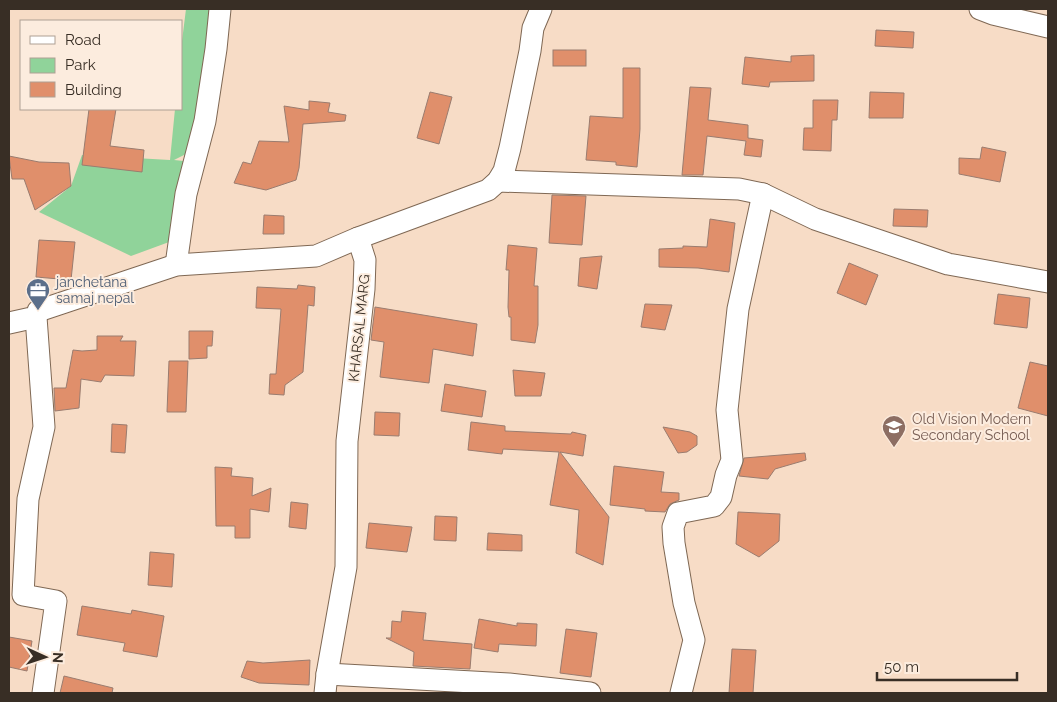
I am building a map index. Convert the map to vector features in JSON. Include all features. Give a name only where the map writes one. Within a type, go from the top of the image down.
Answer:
[{"type":"street","points":[[176,265],[186,194],[205,121],[220,9]]},
{"type":"street","points":[[44,693],[56,601],[23,595],[28,499],[44,427],[36,317],[38,311],[176,265],[316,256],[358,238],[488,190],[498,181],[504,171],[533,28],[541,9]]},
{"type":"street","points":[[980,9],[993,14],[1048,27]]},
{"type":"street","points":[[498,181],[739,189],[763,194],[815,219],[948,264],[1048,282]]},
{"type":"street","points":[[681,693],[694,640],[684,604],[673,527],[678,513],[714,506],[718,502],[732,460],[728,410],[738,309],[763,194]]},
{"type":"street","name":"KHARSAL MARG","points":[[326,684],[346,566],[347,441],[364,289],[365,260],[358,238]]},
{"type":"street","points":[[9,323],[36,317]]},
{"type":"street","points":[[326,684],[509,684],[590,693]]},
{"type":"green space","points":[[186,9],[215,9],[198,148],[174,160],[194,162],[180,238],[131,256],[39,212],[71,186],[82,155],[170,160],[175,110],[182,110],[182,41]]},
{"type":"building","points":[[876,30],[914,32],[913,48],[875,46]]},
{"type":"building","points":[[553,50],[586,50],[586,66],[553,66]]},
{"type":"building","points":[[814,55],[814,81],[770,82],[769,87],[742,84],[745,57],[791,62],[791,56]]},
{"type":"building","points":[[623,68],[640,68],[640,129],[637,167],[616,165],[616,162],[586,160],[590,116],[623,118]]},
{"type":"building","points":[[690,87],[711,88],[708,120],[748,125],[748,138],[763,140],[761,157],[744,155],[746,141],[707,136],[703,175],[682,175]]},
{"type":"building","points":[[430,92],[452,97],[439,144],[417,138]]},
{"type":"building","points":[[870,92],[904,93],[903,118],[869,118]]},
{"type":"building","points":[[813,100],[838,100],[837,120],[832,120],[831,151],[803,150],[804,128],[813,128]]},
{"type":"building","points":[[309,101],[330,103],[328,112],[346,115],[345,121],[303,124],[296,180],[266,190],[234,183],[243,162],[251,164],[259,141],[289,142],[284,106],[309,110]]},
{"type":"building","points":[[89,110],[116,110],[110,146],[144,150],[142,172],[82,165]]},
{"type":"building","points":[[982,147],[1006,152],[1000,182],[959,174],[959,158],[980,159]]},
{"type":"building","points":[[9,156],[39,162],[69,163],[71,186],[35,210],[24,179],[12,179]]},
{"type":"building","points":[[552,195],[586,196],[582,245],[549,243]]},
{"type":"building","points":[[894,209],[928,210],[927,227],[893,226]]},
{"type":"building","points":[[264,215],[284,216],[284,234],[263,234]]},
{"type":"building","points":[[710,219],[735,223],[729,272],[698,268],[659,267],[659,249],[683,248],[683,246],[707,247]]},
{"type":"building","points":[[39,240],[75,242],[71,280],[36,277]]},
{"type":"building","points":[[508,245],[537,248],[534,286],[538,286],[538,325],[535,343],[511,340],[511,317],[509,317],[508,307],[509,270],[506,270]]},
{"type":"building","points":[[602,256],[597,289],[578,286],[580,258]]},
{"type":"building","points":[[849,263],[878,275],[866,305],[837,293]]},
{"type":"building","points":[[298,285],[315,287],[314,306],[308,305],[303,372],[285,385],[284,395],[269,394],[270,374],[276,374],[281,309],[256,308],[257,287],[297,289]]},
{"type":"building","points":[[998,294],[1030,298],[1027,328],[994,324]]},
{"type":"building","points":[[645,304],[672,305],[665,330],[641,327]]},
{"type":"building","points":[[375,307],[477,324],[473,356],[433,349],[429,383],[380,377],[384,342],[371,340]]},
{"type":"building","points":[[189,331],[213,331],[212,346],[207,346],[207,358],[189,359]]},
{"type":"building","points":[[97,336],[123,336],[120,341],[136,341],[134,376],[105,375],[101,382],[81,379],[79,408],[55,411],[54,388],[66,388],[73,350],[97,350]]},
{"type":"building","points":[[169,361],[188,361],[186,412],[167,412]]},
{"type":"building","points":[[1030,362],[1048,366],[1048,416],[1018,408]]},
{"type":"building","points":[[513,370],[545,373],[541,396],[515,396]]},
{"type":"building","points":[[445,384],[486,391],[482,417],[441,411]]},
{"type":"building","points":[[375,412],[400,413],[399,436],[374,435]]},
{"type":"building","points":[[471,422],[505,426],[505,431],[571,434],[572,432],[586,435],[583,456],[560,452],[609,517],[603,565],[576,553],[579,510],[550,505],[559,452],[503,449],[502,454],[468,450]]},
{"type":"building","points":[[112,424],[127,425],[125,453],[111,452]]},
{"type":"building","points":[[663,427],[690,432],[697,436],[697,445],[687,452],[678,453]]},
{"type":"building","points":[[805,453],[806,460],[775,469],[768,479],[739,476],[744,458]]},
{"type":"building","points":[[614,466],[664,472],[661,492],[679,493],[679,500],[670,504],[665,512],[645,511],[645,509],[610,505]]},
{"type":"building","points":[[215,467],[232,468],[231,476],[253,478],[252,496],[271,488],[269,512],[250,509],[250,538],[235,538],[235,526],[216,526]]},
{"type":"building","points":[[291,502],[308,504],[306,529],[289,527]]},
{"type":"building","points":[[738,512],[780,514],[779,541],[759,557],[736,544]]},
{"type":"building","points":[[435,516],[457,517],[456,541],[434,540]]},
{"type":"building","points":[[369,523],[412,527],[407,552],[366,548]]},
{"type":"building","points":[[488,533],[522,535],[522,551],[487,550]]},
{"type":"building","points":[[150,552],[174,554],[172,587],[148,585]]},
{"type":"building","points":[[82,606],[131,614],[132,610],[164,616],[157,657],[123,651],[125,643],[77,635]]},
{"type":"building","points":[[402,611],[426,613],[423,640],[472,644],[470,669],[413,666],[414,652],[386,638],[391,638],[392,621],[401,622]]},
{"type":"building","points":[[479,619],[517,626],[517,623],[537,624],[536,646],[499,644],[498,652],[474,648]]},
{"type":"building","points":[[566,629],[597,633],[591,677],[560,673]]},
{"type":"building","points":[[9,637],[32,641],[27,671],[9,667]]},
{"type":"building","points":[[732,649],[756,650],[753,693],[729,693]]},
{"type":"building","points":[[310,660],[309,685],[259,683],[241,677],[247,661],[263,663]]},
{"type":"building","points":[[64,676],[113,688],[112,693],[60,693]]},
{"type":"place","name":"janchetana samaj nepal","points":[[38,311]]},
{"type":"place","name":"Old Vision Modern Secondary School","points":[[894,448]]}]
